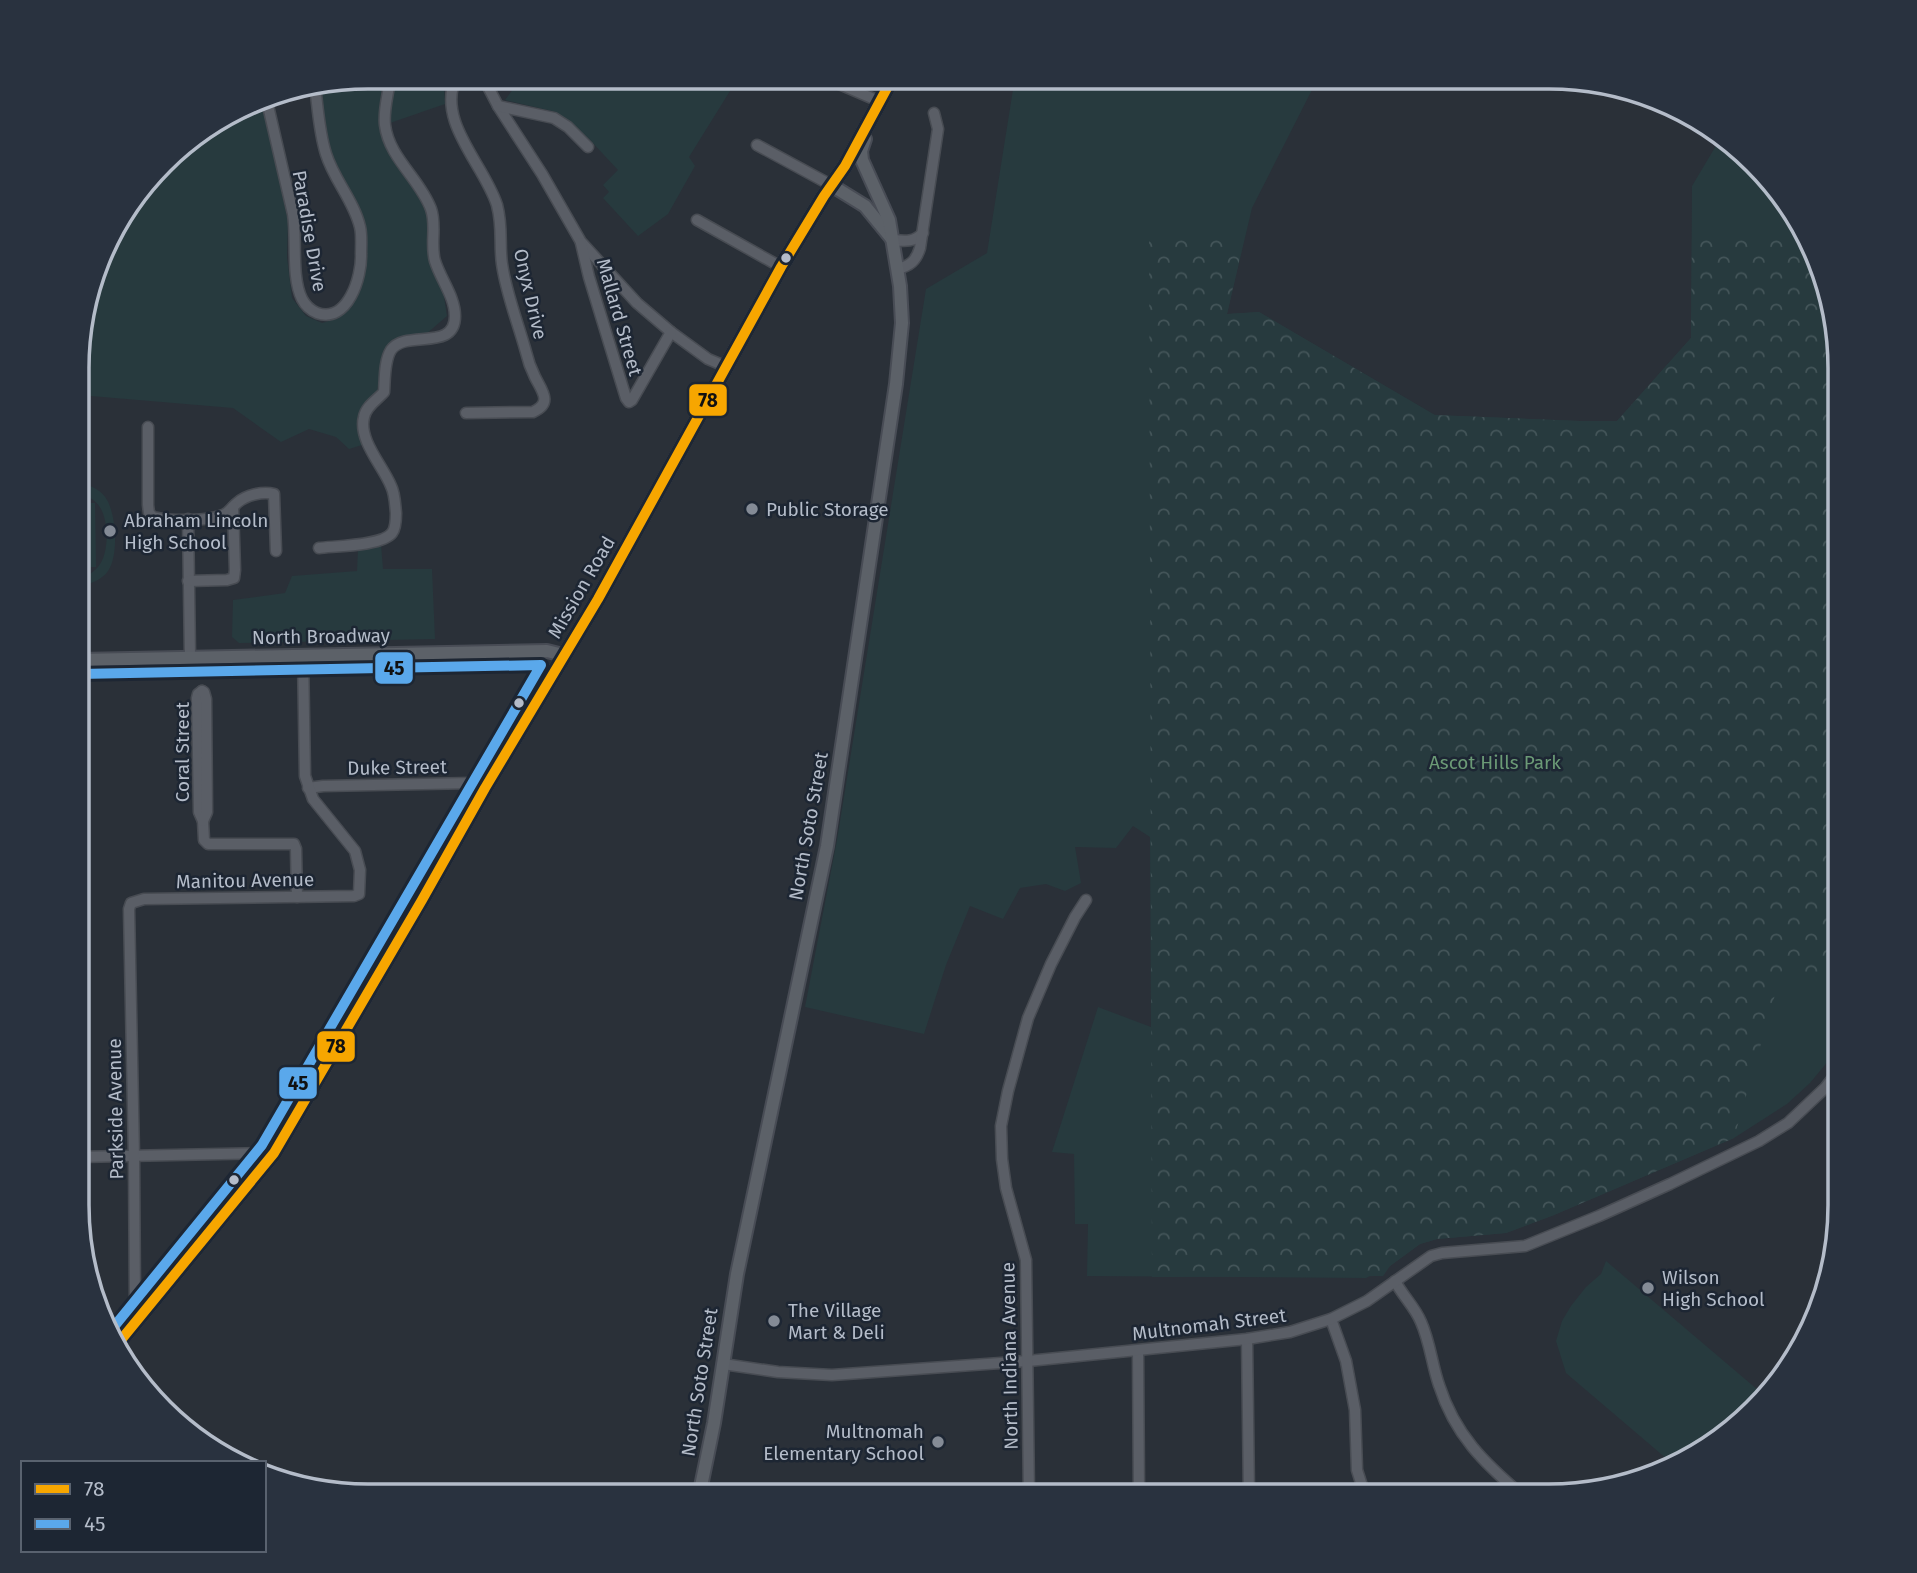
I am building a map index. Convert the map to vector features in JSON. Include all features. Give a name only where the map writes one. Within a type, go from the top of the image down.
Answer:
[{"type":"main road","name":"Mission Road","points":[[123,1337],[274,1153],[485,788],[598,599],[780,267],[845,166],[887,89]]},
{"type":"main road","points":[[869,124],[861,151],[862,160],[889,220],[892,240]]},
{"type":"main road","name":"North Soto Street","points":[[701,1484],[737,1274],[827,846],[898,371],[902,323],[900,286],[892,240],[864,206],[831,185]]},
{"type":"main road","name":"North Broadway","points":[[89,660],[547,651],[563,655]]},
{"type":"street","points":[[318,548],[381,541],[391,534],[396,523],[394,495],[370,448],[363,427],[364,415],[368,407],[384,392],[390,351],[397,345],[440,337],[449,333],[454,326],[454,308],[434,253],[431,210],[425,196],[396,153],[385,124],[389,89]]},
{"type":"street","name":"Onyx Drive","points":[[452,89],[452,114],[457,128],[496,202],[501,225],[502,264],[506,282],[530,367],[544,397],[544,404],[533,412],[466,413]]},
{"type":"street","points":[[489,89],[581,243],[637,303],[671,332],[708,359],[727,367]]},
{"type":"street","points":[[851,89],[881,102]]},
{"type":"street","name":"Paradise Drive","points":[[268,108],[296,229],[298,286],[302,299],[309,309],[319,314],[334,313],[343,306],[355,287],[362,257],[360,228],[326,156],[316,95]]},
{"type":"street","points":[[498,106],[554,118],[589,147]]},
{"type":"street","points":[[897,269],[908,266],[918,254],[938,129],[934,113]]},
{"type":"street","points":[[757,145],[831,185]]},
{"type":"street","points":[[697,220],[780,267]]},
{"type":"street","points":[[892,240],[905,242],[923,232]]},
{"type":"street","name":"Mallard Street","points":[[581,243],[589,277],[629,402],[671,332]]},
{"type":"street","points":[[148,427],[149,513],[153,517],[215,517],[225,514],[239,501],[251,495],[268,492],[274,494],[276,551]]},
{"type":"street","points":[[188,580],[234,578],[233,508]]},
{"type":"street","points":[[188,519],[190,657]]},
{"type":"street","points":[[303,656],[304,765],[308,788]]},
{"type":"street","name":"Coral Street","points":[[203,821],[207,812],[206,699],[202,691],[197,698],[199,812],[206,843],[294,844],[297,897]]},
{"type":"street","name":"Duke Street","points":[[308,788],[472,783],[485,788]]},
{"type":"street","name":"Manitou Avenue","points":[[131,903],[144,899],[359,894],[359,859],[313,799],[308,788]]},
{"type":"street","name":"North Indiana Avenue","points":[[1029,1484],[1026,1260],[1006,1188],[1001,1126],[1028,1018],[1051,964],[1086,900]]},
{"type":"street","name":"Parkside Avenue","points":[[131,903],[135,1303],[145,1310]]},
{"type":"street","name":"Multnomah Street","points":[[723,1364],[780,1373],[832,1375],[1028,1361],[1247,1339],[1290,1332],[1331,1319],[1367,1301],[1431,1256],[1525,1246],[1599,1216],[1759,1142],[1788,1123],[1828,1084]]},
{"type":"street","points":[[89,1157],[274,1153]]},
{"type":"street","points":[[1395,1280],[1422,1322],[1438,1383],[1457,1427],[1472,1448],[1509,1484]]},
{"type":"street","points":[[1331,1319],[1352,1385],[1357,1471],[1361,1484]]},
{"type":"street","points":[[1247,1339],[1249,1484]]},
{"type":"street","points":[[1138,1350],[1139,1484]]},
{"type":"green space","points":[[381,89],[380,125],[389,150],[418,196],[429,221],[447,316],[425,335],[403,337],[384,349],[377,392],[362,406],[357,421],[362,445],[349,449],[336,437],[309,429],[281,442],[233,408],[89,396],[90,350],[99,296],[110,261],[136,213],[158,184],[184,158],[213,136],[264,109],[288,221],[287,257],[292,298],[306,316],[322,323],[339,318],[356,297],[364,266],[367,234],[356,203],[335,165],[325,131],[320,94]]},
{"type":"green space","points":[[393,89],[444,89],[445,104],[390,123]]},
{"type":"green space","points":[[513,89],[731,89],[689,157],[695,166],[668,214],[638,236],[603,198],[609,192],[603,185],[618,170],[590,140],[556,112],[505,100]]},
{"type":"green space","name":"Ascot Hills Park","points":[[1013,89],[1312,89],[1252,208],[1227,314],[1259,312],[1435,415],[1617,421],[1691,338],[1692,186],[1716,145],[1759,184],[1781,213],[1807,261],[1818,296],[1827,350],[1828,1061],[1810,1083],[1787,1104],[1734,1138],[1506,1233],[1437,1239],[1420,1244],[1390,1266],[1366,1278],[1087,1276],[1088,1224],[1075,1224],[1074,1154],[1052,1152],[1098,1007],[1151,1027],[1150,837],[1133,826],[1116,848],[1075,847],[1081,883],[1065,891],[1046,884],[1020,888],[1003,919],[970,906],[946,965],[924,1034],[805,1007],[837,840],[926,289],[987,253]]},
{"type":"green space","name":"Ascot Hills Park","points":[[1149,233],[1244,239],[1227,314],[1259,312],[1434,415],[1580,421],[1617,421],[1691,338],[1692,233],[1794,236],[1807,261],[1818,296],[1828,368],[1828,965],[1820,976],[1783,967],[1734,1138],[1506,1233],[1437,1239],[1420,1244],[1390,1266],[1383,1276],[1152,1277]]},
{"type":"green space","points":[[89,486],[105,496],[110,507],[115,546],[108,571],[89,583],[89,574],[102,561],[107,539],[104,515],[89,497]]},
{"type":"green space","points":[[89,503],[95,503],[96,567],[89,567]]},
{"type":"green space","points":[[381,545],[383,569],[432,569],[435,639],[239,643],[232,637],[233,600],[285,593],[292,576],[357,571],[358,550]]},
{"type":"green space","points":[[1606,1261],[1758,1390],[1719,1426],[1666,1458],[1566,1373],[1556,1341],[1562,1321],[1586,1287],[1601,1274]]},
{"type":"transit line","name":"78","points":[[123,1337],[274,1153],[485,788],[598,599],[781,267],[845,166],[887,89]]},
{"type":"transit line","name":"45","points":[[89,674],[541,665],[262,1145],[116,1324]]},
{"type":"place","name":"Public Storage","points":[[752,509]]},
{"type":"place","name":"Abraham Lincoln High School","points":[[110,531]]},
{"type":"place","name":"Wilson High School","points":[[1648,1288]]},
{"type":"place","name":"The Village Mart & Deli","points":[[774,1321]]},
{"type":"place","name":"Multnomah Elementary School","points":[[938,1442]]}]
